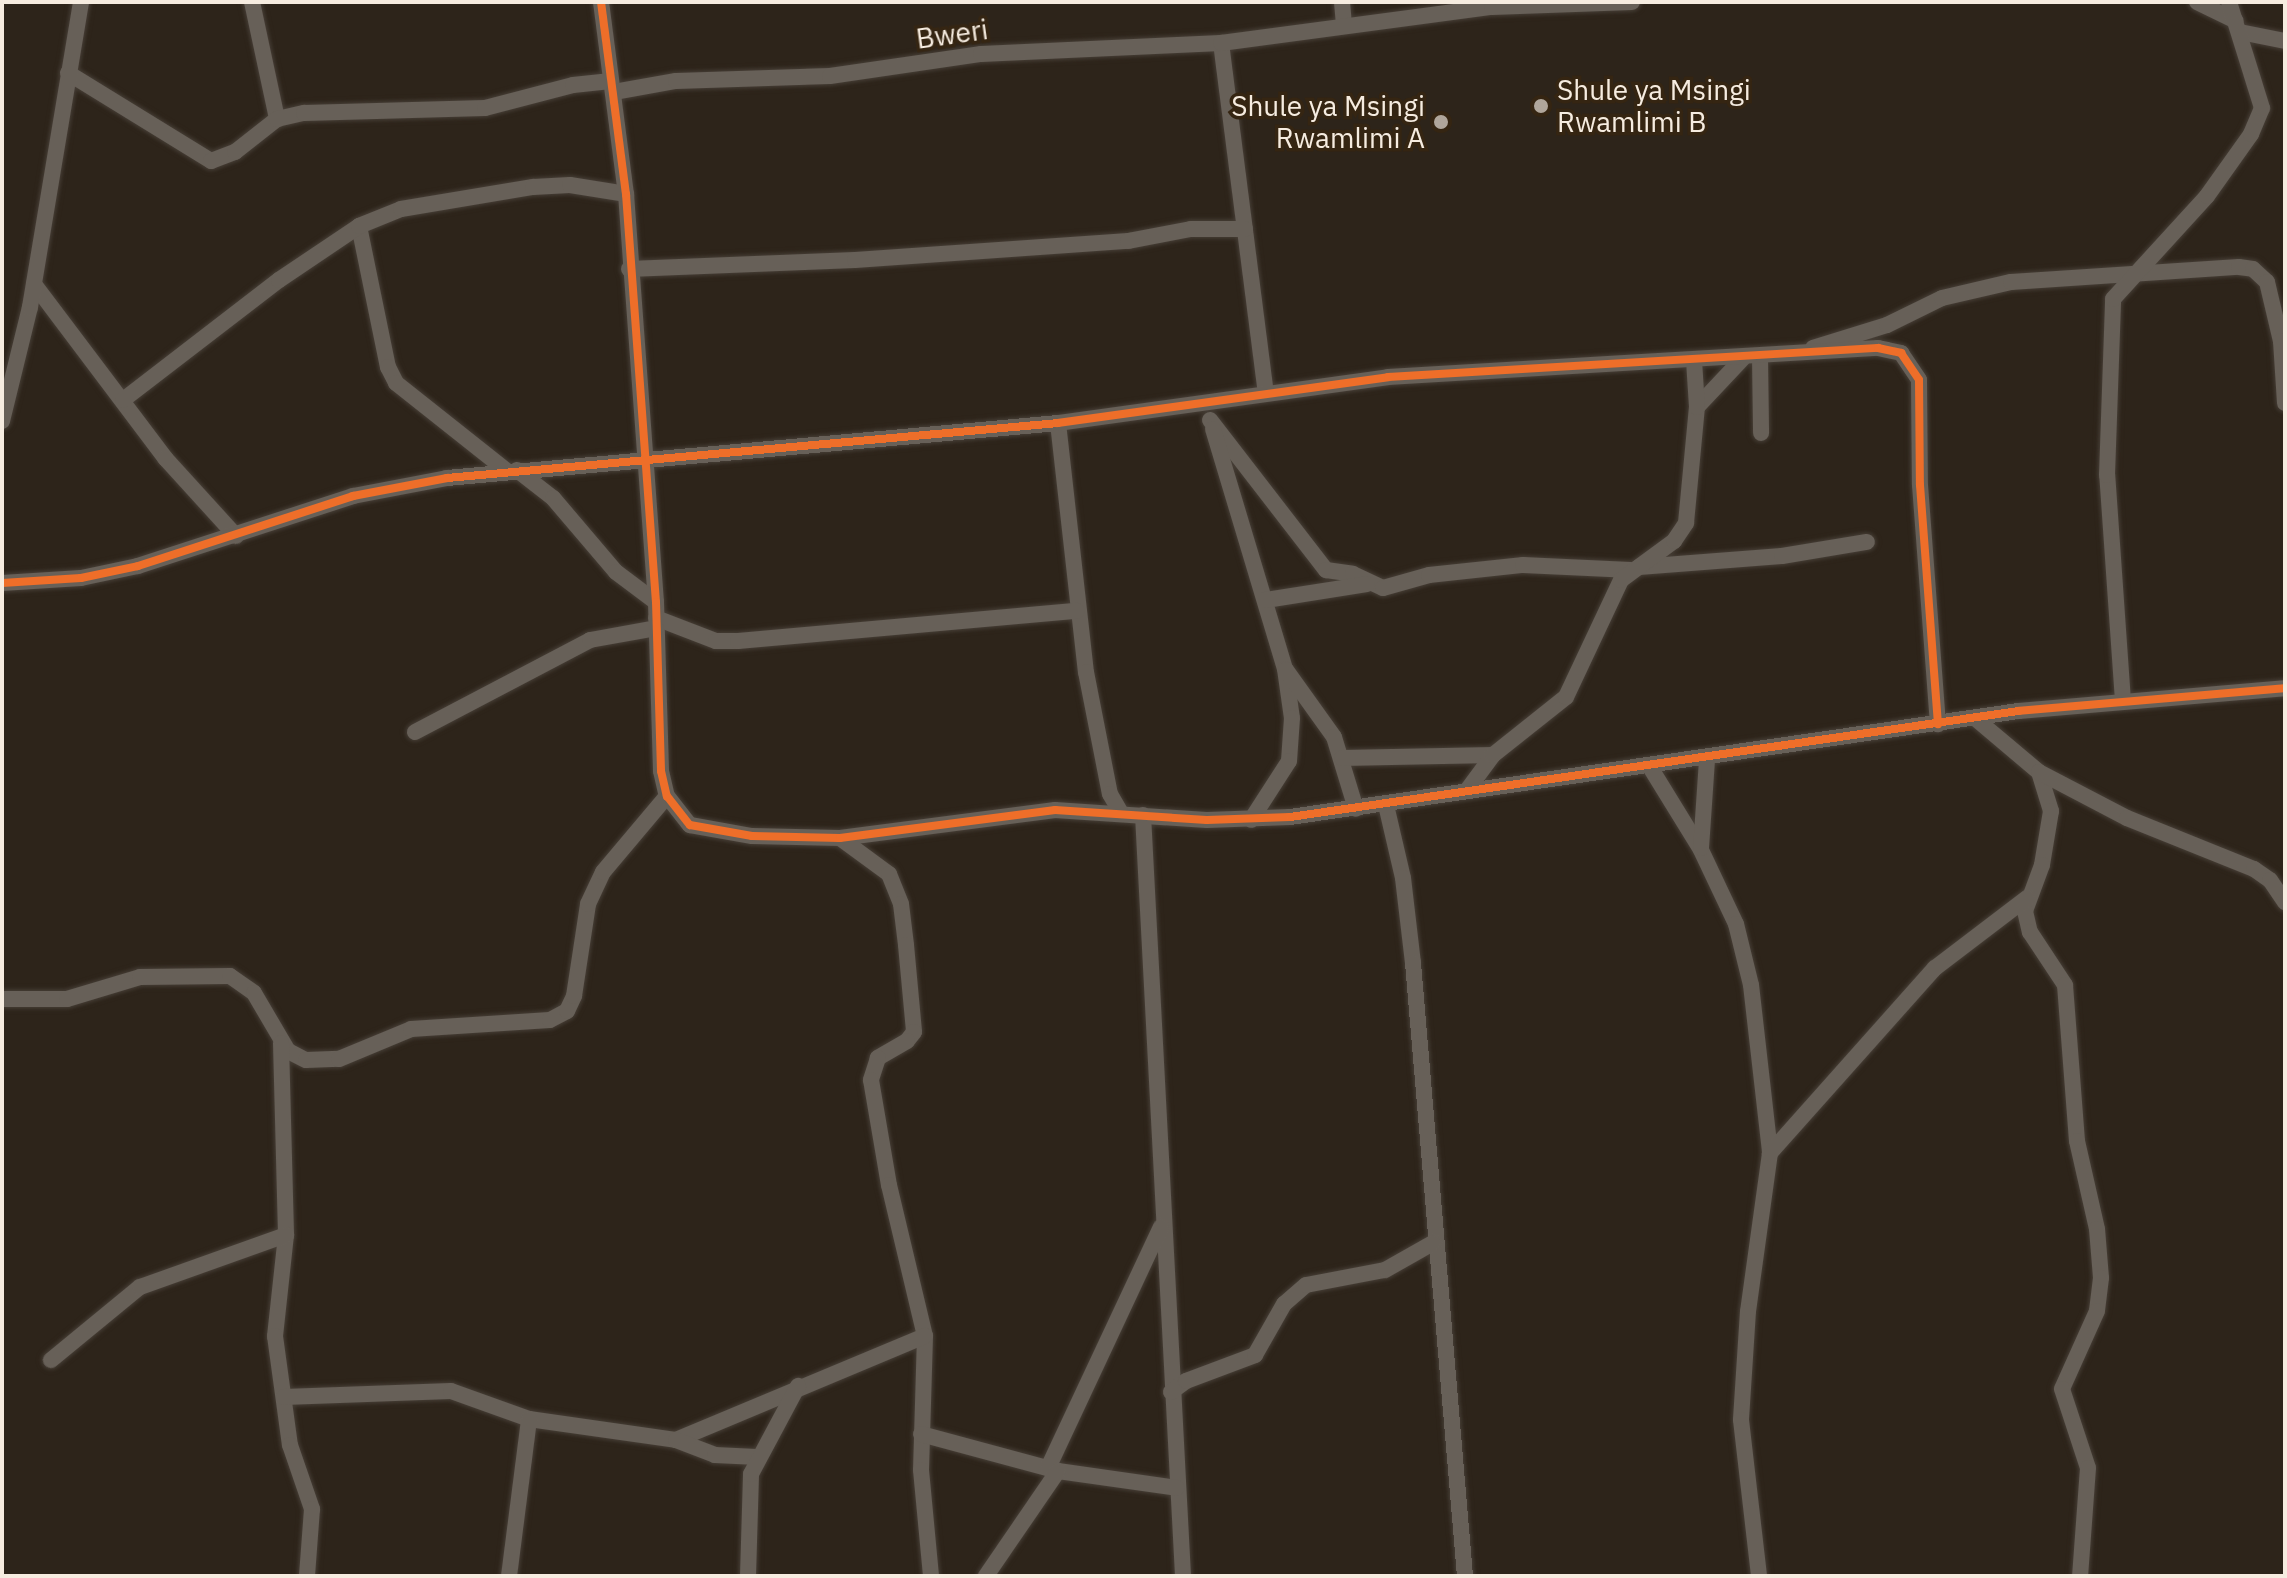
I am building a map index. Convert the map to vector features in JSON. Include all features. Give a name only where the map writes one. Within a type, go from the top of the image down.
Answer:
[{"type":"street","points":[[2,421],[34,284],[81,2]]},
{"type":"street","points":[[68,73],[211,161],[235,152],[277,119],[252,2]]},
{"type":"street","points":[[601,2],[626,194],[656,616],[661,771],[667,796],[678,816],[710,832],[840,838],[916,832],[1025,812],[1120,811],[1143,815],[1251,820],[1386,805],[1468,789],[1707,760],[1976,719],[2123,701],[2285,688]]},
{"type":"street","points":[[1342,2],[1344,23]]},
{"type":"street","name":"Bweri","points":[[277,119],[304,113],[485,108],[573,85],[612,87],[676,81],[830,76],[981,54],[1221,43],[1344,23],[1492,5],[1632,2]]},
{"type":"street","points":[[2197,2],[2238,27],[2285,41]]},
{"type":"street","points":[[2123,701],[2106,401],[2113,299],[2129,277],[2170,242],[2251,134],[2262,108],[2229,2]]},
{"type":"street","points":[[1221,43],[1266,392]]},
{"type":"street","points":[[123,400],[279,280],[359,226],[401,209],[494,192],[570,185],[626,194]]},
{"type":"street","points":[[359,226],[388,367],[396,383],[512,471],[553,498],[656,616],[716,641],[738,641],[1077,611]]},
{"type":"street","points":[[629,269],[855,260],[1128,241],[1191,229],[1245,229]]},
{"type":"street","points":[[1800,353],[1970,291],[2057,278],[2253,269],[2267,282],[2285,403]]},
{"type":"street","points":[[34,284],[65,330],[123,400],[166,459],[236,536]]},
{"type":"street","points":[[2,583],[81,578],[236,536],[353,496],[512,471],[1208,412],[1266,392],[1403,375],[1892,350],[1901,353],[1919,380],[1920,485],[1938,724]]},
{"type":"street","points":[[1697,407],[1752,357]]},
{"type":"street","points":[[1752,357],[1761,433]]},
{"type":"street","points":[[1468,789],[1493,755],[1566,697],[1581,674],[1614,594],[1632,569],[1674,541],[1686,523],[1697,407],[1694,360]]},
{"type":"street","points":[[1208,412],[1326,570],[1353,574],[1369,584]]},
{"type":"street","points":[[1208,412],[1285,669],[1294,742],[1289,761],[1251,820]]},
{"type":"street","points":[[1058,423],[1077,611],[1110,794],[1120,811]]},
{"type":"street","points":[[1266,600],[1369,584],[1392,588],[1429,575],[1523,565],[1632,569],[1867,542]]},
{"type":"street","points":[[415,732],[590,640],[656,616]]},
{"type":"street","points":[[1285,669],[1323,715],[1342,758],[1356,809]]},
{"type":"street","points":[[1976,719],[2039,772],[2127,818],[2254,869],[2270,880],[2285,902]]},
{"type":"street","points":[[1342,758],[1493,755]]},
{"type":"street","points":[[1701,850],[1707,760]]},
{"type":"street","points":[[1650,767],[1701,850],[1745,952],[1770,1153],[1742,1394],[1759,1576]]},
{"type":"street","points":[[2039,772],[2051,811],[2049,837],[2027,898],[2030,932],[2065,985],[2077,1141],[2099,1253],[2097,1311],[2062,1389],[2088,1468],[2080,1576]]},
{"type":"street","points":[[2,999],[67,999],[102,985],[175,973],[230,976],[243,981],[259,1000],[281,1043],[296,1059],[322,1061],[411,1029],[550,1020],[567,1011],[588,904],[620,848],[667,796]]},
{"type":"street","points":[[1386,805],[1403,878],[1413,963],[1433,1243],[1458,1451],[1465,1576]]},
{"type":"street","points":[[1143,815],[1162,1225],[1183,1576]]},
{"type":"street","points":[[840,838],[889,874],[901,904],[914,1032],[907,1041],[878,1058],[872,1095],[925,1336],[921,1434],[931,1576]]},
{"type":"street","points":[[2254,869],[2285,874]]},
{"type":"street","points":[[1770,1153],[1935,968],[2027,898]]},
{"type":"street","points":[[281,1043],[286,1235],[275,1336],[290,1445],[312,1509],[307,1576]]},
{"type":"street","points":[[986,1576],[1053,1470],[1162,1225]]},
{"type":"street","points":[[51,1360],[140,1287],[286,1235]]},
{"type":"street","points":[[1171,1392],[1255,1355],[1284,1304],[1306,1285],[1385,1270],[1433,1243]]},
{"type":"street","points":[[676,1440],[798,1386],[925,1336]]},
{"type":"street","points":[[748,1576],[748,1493],[757,1457],[798,1386]]},
{"type":"street","points":[[284,1397],[451,1391],[529,1419],[676,1440],[715,1455],[757,1457]]},
{"type":"street","points":[[509,1576],[529,1419]]},
{"type":"street","points":[[921,1434],[1053,1470],[1177,1488]]},
{"type":"cycle path","points":[[601,2],[626,194],[656,602],[661,771],[667,796],[690,825],[752,836],[840,838],[1055,810],[1207,820],[1290,817],[2018,711],[2285,688]]},
{"type":"cycle path","points":[[2,583],[81,578],[138,566],[353,496],[447,478],[1058,423],[1388,377],[1878,348],[1901,353],[1919,380],[1920,485],[1938,724]]},
{"type":"place","name":"Shule ya Msingi Rwamlimi B","points":[[1541,106]]},
{"type":"place","name":"Shule ya Msingi Rwamlimi A","points":[[1441,122]]}]
